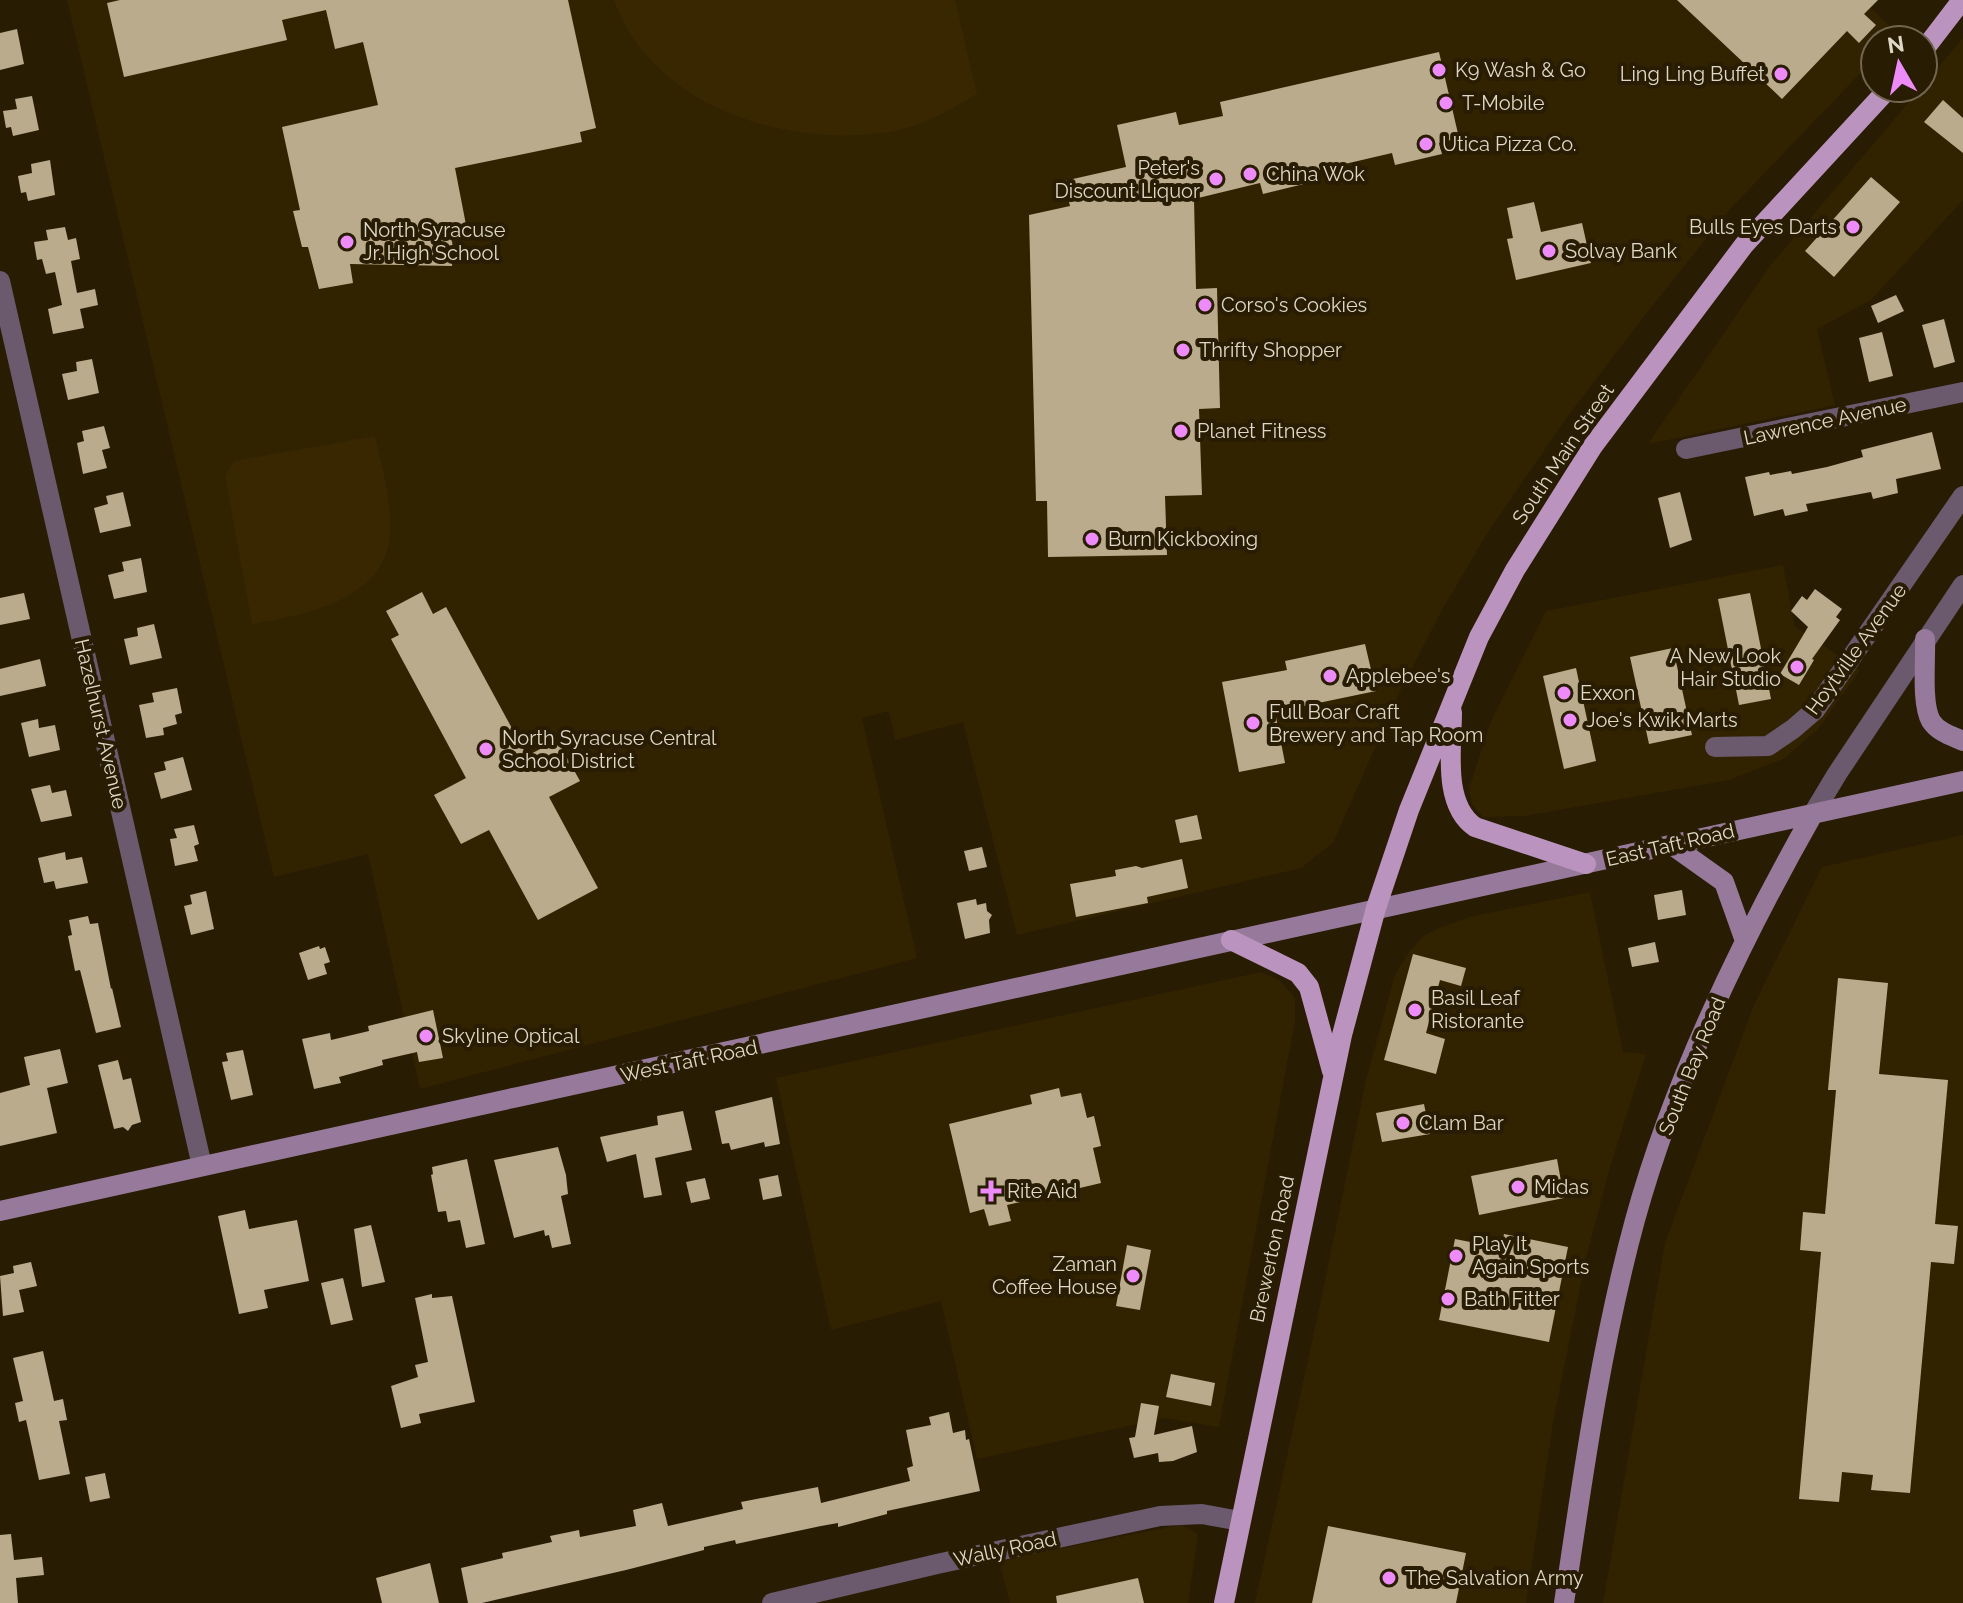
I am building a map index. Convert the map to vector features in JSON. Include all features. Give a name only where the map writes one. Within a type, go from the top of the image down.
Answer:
[{"type":"main road","points":[[1939,30],[1962,0]]},
{"type":"main road","name":"South Main Street","points":[[1376,908],[1409,810],[1452,702],[1479,637],[1515,570],[1593,446],[1744,245],[1874,104]]},
{"type":"main road","points":[[1925,639],[1927,706],[1931,720],[1939,730],[1963,741]]},
{"type":"main road","points":[[1452,702],[1452,778],[1459,811],[1465,820],[1475,827],[1586,864]]},
{"type":"main road","name":"East Taft Road","points":[[1376,908],[1963,781]]},
{"type":"main road","name":"South Bay Road","points":[[1564,1603],[1610,1327],[1636,1219],[1675,1104],[1745,941],[1813,814]]},
{"type":"main road","points":[[1672,845],[1724,882],[1745,941]]},
{"type":"main road","name":"West Taft Road","points":[[0,1211],[1376,908]]},
{"type":"main road","name":"Brewerton Road","points":[[1224,1603],[1333,1074],[1376,908]]},
{"type":"main road","points":[[1231,940],[1298,973],[1309,987],[1333,1074]]},
{"type":"street","name":"Hazelhurst Avenue","points":[[0,281],[202,1166]]},
{"type":"street","name":"Lawrence Avenue","points":[[1686,449],[1963,392]]},
{"type":"street","name":"Hoytville Avenue","points":[[1715,747],[1768,746],[1815,710],[1963,496]]},
{"type":"street","name":"South Bay Road","points":[[1813,814],[1963,585]]},
{"type":"street","name":"Wally Road","points":[[772,1603],[1160,1516],[1202,1514],[1240,1521]]},
{"type":"shaded area","points":[[67,0],[1862,0],[1887,24],[1859,24],[1859,75],[1729,210],[1565,420],[1488,532],[1442,610],[1399,693],[1333,843],[1301,868],[1017,935],[963,722],[895,740],[889,711],[862,718],[917,958],[420,1089],[368,854],[274,877]]},
{"type":"shaded area","points":[[614,0],[955,0],[977,94],[927,121],[894,131],[854,135],[812,134],[770,126],[729,113],[692,94],[659,69],[633,37]]},
{"type":"shaded area","points":[[1963,38],[1963,200],[1871,300],[1817,329],[1835,405],[1648,444],[1770,266],[1907,104],[1939,104],[1939,66]]},
{"type":"shaded area","points":[[375,436],[386,484],[390,534],[385,556],[374,575],[359,589],[318,609],[252,624],[225,476],[234,461]]},
{"type":"shaded area","points":[[1783,565],[1795,627],[1860,670],[1818,729],[1783,759],[1729,780],[1524,816],[1483,817],[1472,804],[1469,789],[1491,721],[1546,611]]},
{"type":"shaded area","points":[[1963,835],[1963,1603],[1603,1603],[1665,1243],[1754,1005],[1822,867]]},
{"type":"shaded area","points":[[1590,892],[1623,1052],[1646,1054],[1610,1167],[1586,1258],[1553,1423],[1526,1603],[1255,1603],[1366,1080],[1395,975],[1409,952],[1424,936],[1439,928],[1470,917]]},
{"type":"shaded area","points":[[1261,972],[1280,981],[1295,998],[1295,1021],[1219,1427],[1165,1418],[977,1459],[941,1301],[831,1330],[776,1078]]},
{"type":"shaded area","points":[[1182,1525],[1198,1534],[1188,1603],[1010,1603],[999,1560]]},
{"type":"building","points":[[120,0],[568,0],[596,128],[580,132],[582,142],[455,168],[467,230],[451,234],[452,266],[350,264],[353,283],[319,289],[308,247],[302,247],[293,211],[300,210],[282,127],[378,105],[363,42],[335,49],[326,10],[282,20],[287,40],[124,77],[107,3]]},
{"type":"building","name":"Ling Ling Buffet","points":[[1677,0],[1878,0],[1864,14],[1875,24],[1859,24],[1859,43],[1847,31],[1782,99]]},
{"type":"building","points":[[17,29],[24,64],[0,70],[0,33]]},
{"type":"building","points":[[1439,52],[1459,138],[1439,143],[1442,154],[1395,165],[1392,153],[1306,173],[1308,183],[1263,194],[1260,183],[1194,199],[1196,289],[1217,288],[1220,408],[1199,409],[1202,495],[1165,496],[1167,555],[1048,557],[1047,501],[1036,501],[1029,215],[1070,206],[1064,181],[1126,167],[1117,125],[1176,112],[1179,125],[1223,116],[1220,102]]},
{"type":"building","points":[[32,96],[39,130],[13,136],[11,127],[6,128],[3,111],[17,109],[15,99]]},
{"type":"building","points":[[1943,100],[1963,118],[1963,153],[1924,122]]},
{"type":"building","points":[[50,160],[55,195],[28,201],[26,192],[21,193],[18,176],[32,173],[31,164]]},
{"type":"building","name":"Bulls Eyes Darts","points":[[1871,177],[1900,202],[1834,277],[1805,251]]},
{"type":"building","name":"Solvay Bank","points":[[1534,202],[1541,232],[1582,223],[1591,263],[1516,280],[1507,239],[1513,238],[1507,208]]},
{"type":"building","points":[[65,227],[68,240],[76,238],[80,259],[71,261],[77,293],[95,289],[98,305],[80,309],[84,328],[53,334],[48,309],[62,305],[55,272],[46,274],[42,259],[37,260],[34,242],[48,240],[46,230]]},
{"type":"building","points":[[1896,295],[1904,311],[1878,323],[1871,306]]},
{"type":"building","points":[[1944,319],[1955,362],[1934,368],[1922,325]]},
{"type":"building","points":[[1882,332],[1893,376],[1869,382],[1859,338]]},
{"type":"building","points":[[92,359],[99,393],[68,400],[62,374],[77,371],[76,362]]},
{"type":"building","points":[[104,426],[110,448],[102,450],[107,468],[83,474],[77,443],[84,441],[82,431]]},
{"type":"building","points":[[1932,432],[1941,469],[1896,479],[1898,493],[1873,499],[1871,492],[1806,504],[1808,511],[1785,516],[1783,509],[1754,516],[1745,477],[1769,472],[1770,475],[1791,471],[1792,474],[1827,467],[1863,457],[1861,450]]},
{"type":"building","points":[[123,492],[131,526],[100,533],[94,508],[108,504],[106,496]]},
{"type":"building","points":[[1680,492],[1692,540],[1670,548],[1658,498]]},
{"type":"building","points":[[141,558],[147,592],[114,599],[108,575],[124,571],[122,562]]},
{"type":"building","points":[[1815,589],[1842,609],[1836,617],[1840,620],[1812,659],[1799,685],[1780,674],[1808,627],[1791,611],[1802,596],[1807,600]]},
{"type":"building","name":"North Syracuse Central School District","points":[[422,592],[433,614],[446,607],[527,756],[557,740],[580,781],[549,797],[598,888],[538,920],[489,830],[461,844],[434,795],[466,778],[391,639],[399,635],[386,611]]},
{"type":"building","points":[[24,593],[30,619],[0,625],[0,598]]},
{"type":"building","points":[[1750,593],[1771,699],[1739,705],[1718,599]]},
{"type":"building","points":[[154,624],[162,658],[130,665],[124,639],[138,636],[137,628]]},
{"type":"building","points":[[1365,644],[1376,691],[1275,712],[1285,763],[1239,772],[1222,682],[1287,670],[1285,661]]},
{"type":"building","points":[[1673,648],[1692,735],[1649,744],[1630,657]]},
{"type":"building","points":[[40,659],[46,686],[0,696],[0,669]]},
{"type":"building","points":[[1576,668],[1596,761],[1564,769],[1543,676]]},
{"type":"building","points":[[177,688],[182,713],[175,715],[177,724],[163,728],[164,735],[146,738],[139,705],[154,702],[152,693]]},
{"type":"building","points":[[38,719],[39,728],[55,725],[60,750],[29,757],[21,723]]},
{"type":"building","points":[[183,757],[192,790],[161,799],[154,773],[166,770],[164,762]]},
{"type":"building","points":[[50,785],[52,793],[66,790],[72,816],[41,822],[31,789]]},
{"type":"building","points":[[1197,815],[1202,839],[1180,843],[1175,820]]},
{"type":"building","points":[[194,825],[199,844],[194,846],[198,861],[175,866],[170,839],[177,838],[174,829]]},
{"type":"building","points":[[982,847],[987,867],[969,871],[964,851]]},
{"type":"building","points":[[65,852],[66,860],[82,857],[88,883],[56,889],[54,881],[44,883],[38,858]]},
{"type":"building","points":[[1182,859],[1188,888],[1147,897],[1148,903],[1076,917],[1070,884],[1116,876],[1115,870],[1136,866],[1142,868]]},
{"type":"building","points":[[1682,890],[1686,915],[1658,920],[1654,895]]},
{"type":"building","points":[[206,891],[214,929],[191,935],[184,906],[192,904],[190,895]]},
{"type":"building","points":[[976,899],[977,905],[986,903],[987,911],[992,915],[989,920],[990,933],[965,939],[957,903]]},
{"type":"building","points":[[88,916],[90,924],[98,923],[121,1027],[96,1033],[80,970],[75,971],[68,936],[72,935],[69,920]]},
{"type":"building","points":[[1655,942],[1659,962],[1632,967],[1628,948]]},
{"type":"building","points":[[319,946],[320,949],[325,947],[330,962],[324,964],[327,974],[308,980],[299,953]]},
{"type":"building","name":"Basil Leaf Ristorante","points":[[1413,954],[1466,968],[1461,986],[1440,980],[1426,1033],[1445,1039],[1436,1074],[1384,1060]]},
{"type":"building","points":[[1838,978],[1888,983],[1879,1074],[1948,1080],[1935,1224],[1958,1226],[1954,1264],[1931,1262],[1910,1493],[1871,1490],[1873,1475],[1842,1472],[1839,1502],[1799,1499],[1821,1252],[1800,1250],[1803,1212],[1825,1214],[1836,1090],[1828,1090]]},
{"type":"building","points":[[433,1010],[443,1058],[419,1062],[417,1052],[382,1060],[383,1065],[339,1077],[341,1083],[314,1089],[302,1039],[330,1033],[331,1040],[369,1031],[368,1026]]},
{"type":"building","points":[[60,1049],[68,1083],[47,1088],[57,1133],[0,1146],[0,1093],[30,1085],[24,1057]]},
{"type":"building","points":[[243,1050],[253,1095],[231,1100],[222,1062],[228,1061],[226,1053]]},
{"type":"building","points":[[118,1060],[123,1080],[131,1078],[141,1122],[132,1125],[128,1131],[123,1127],[114,1129],[98,1065]]},
{"type":"building","name":"Rite Aid","points":[[1059,1088],[1061,1097],[1081,1093],[1087,1118],[1094,1116],[1101,1146],[1093,1148],[1101,1183],[1007,1205],[1011,1221],[989,1226],[984,1209],[970,1213],[949,1124],[1032,1104],[1030,1095]]},
{"type":"building","points":[[772,1097],[780,1144],[765,1147],[764,1142],[731,1150],[729,1143],[722,1144],[715,1111]]},
{"type":"building","name":"Clam Bar","points":[[1424,1104],[1430,1134],[1382,1142],[1376,1113]]},
{"type":"building","points":[[683,1111],[692,1150],[655,1158],[662,1195],[644,1198],[636,1154],[607,1162],[600,1137],[658,1125],[657,1116]]},
{"type":"building","points":[[558,1147],[566,1175],[568,1194],[561,1196],[571,1244],[552,1248],[549,1235],[545,1236],[544,1230],[514,1238],[494,1160]]},
{"type":"building","points":[[467,1159],[485,1244],[466,1248],[460,1220],[448,1222],[446,1211],[438,1212],[431,1175],[432,1167]]},
{"type":"building","name":"Midas","points":[[1557,1159],[1564,1198],[1479,1215],[1471,1176]]},
{"type":"building","points":[[778,1175],[782,1196],[763,1200],[759,1179]]},
{"type":"building","points":[[705,1178],[710,1199],[691,1203],[686,1182]]},
{"type":"building","points":[[245,1210],[249,1229],[297,1220],[309,1281],[264,1290],[268,1308],[239,1314],[218,1216]]},
{"type":"building","points":[[371,1225],[385,1282],[362,1287],[354,1229]]},
{"type":"building","points":[[1504,1234],[1568,1247],[1549,1342],[1439,1320],[1455,1239],[1501,1248]]},
{"type":"building","points":[[1127,1245],[1151,1250],[1140,1310],[1116,1306]]},
{"type":"building","points":[[31,1262],[37,1286],[19,1290],[24,1312],[3,1316],[0,1276],[14,1273],[13,1266]]},
{"type":"building","points":[[343,1278],[353,1320],[331,1325],[321,1283]]},
{"type":"building","points":[[432,1294],[432,1298],[452,1296],[475,1402],[419,1414],[421,1423],[401,1428],[391,1386],[418,1377],[415,1365],[428,1362],[415,1298]]},
{"type":"building","points":[[43,1351],[54,1401],[63,1399],[67,1420],[59,1421],[70,1474],[39,1480],[26,1420],[19,1422],[15,1403],[23,1401],[13,1358]]},
{"type":"building","points":[[1171,1374],[1215,1383],[1211,1406],[1166,1397]]},
{"type":"building","points":[[1141,1403],[1159,1406],[1154,1435],[1192,1426],[1197,1452],[1173,1461],[1159,1462],[1158,1453],[1134,1458],[1129,1438],[1135,1437]]},
{"type":"building","points":[[949,1412],[953,1433],[965,1430],[966,1440],[969,1439],[980,1491],[887,1511],[887,1514],[838,1527],[838,1523],[736,1544],[735,1540],[626,1570],[482,1603],[468,1603],[461,1568],[503,1558],[502,1553],[552,1542],[550,1536],[579,1530],[580,1537],[636,1526],[633,1510],[662,1503],[668,1526],[743,1509],[741,1502],[818,1487],[821,1503],[910,1481],[907,1468],[913,1466],[906,1430],[931,1425],[929,1417]]},
{"type":"building","points":[[105,1473],[110,1498],[90,1502],[85,1477]]},
{"type":"building","name":"The Salvation Army","points":[[1328,1526],[1466,1553],[1456,1603],[1312,1603]]},
{"type":"building","points":[[11,1534],[14,1560],[42,1557],[44,1575],[16,1578],[18,1603],[0,1603],[0,1535]]},
{"type":"building","points":[[430,1563],[439,1603],[382,1603],[376,1578]]},
{"type":"building","points":[[1138,1578],[1144,1603],[1057,1603],[1056,1596]]},
{"type":"place","name":"K9 Wash & Go","points":[[1439,70]]},
{"type":"place","name":"Ling Ling Buffet","points":[[1781,74]]},
{"type":"place","name":"T-Mobile","points":[[1446,103]]},
{"type":"place","name":"Utica Pizza Co.","points":[[1426,144]]},
{"type":"place","name":"China Wok","points":[[1250,174]]},
{"type":"place","name":"Peter's Discount Liquor","points":[[1216,179]]},
{"type":"place","name":"Bulls Eyes Darts","points":[[1853,227]]},
{"type":"place","name":"North Syracuse Jr. High School","points":[[347,242]]},
{"type":"place","name":"Solvay Bank","points":[[1549,251]]},
{"type":"place","name":"Corso's Cookies","points":[[1205,305]]},
{"type":"place","name":"Thrifty Shopper","points":[[1183,350]]},
{"type":"place","name":"Planet Fitness","points":[[1181,431]]},
{"type":"place","name":"Burn Kickboxing","points":[[1092,539]]},
{"type":"place","name":"A New Look Hair Studio","points":[[1797,667]]},
{"type":"place","name":"Applebee's","points":[[1330,676]]},
{"type":"place","name":"Exxon","points":[[1564,693]]},
{"type":"place","name":"Joe's Kwik Marts","points":[[1570,720]]},
{"type":"place","name":"Full Boar Craft Brewery and Tap Room","points":[[1253,723]]},
{"type":"place","name":"North Syracuse Central School District","points":[[486,749]]},
{"type":"place","name":"Basil Leaf Ristorante","points":[[1415,1010]]},
{"type":"place","name":"Skyline Optical","points":[[426,1036]]},
{"type":"place","name":"Clam Bar","points":[[1403,1123]]},
{"type":"place","name":"Midas","points":[[1518,1187]]},
{"type":"place","name":"Rite Aid","points":[[991,1191]]},
{"type":"place","name":"Play It Again Sports","points":[[1456,1256]]},
{"type":"place","name":"Zaman Coffee House","points":[[1133,1276]]},
{"type":"place","name":"Bath Fitter","points":[[1448,1299]]},
{"type":"place","name":"The Salvation Army","points":[[1389,1578]]}]
